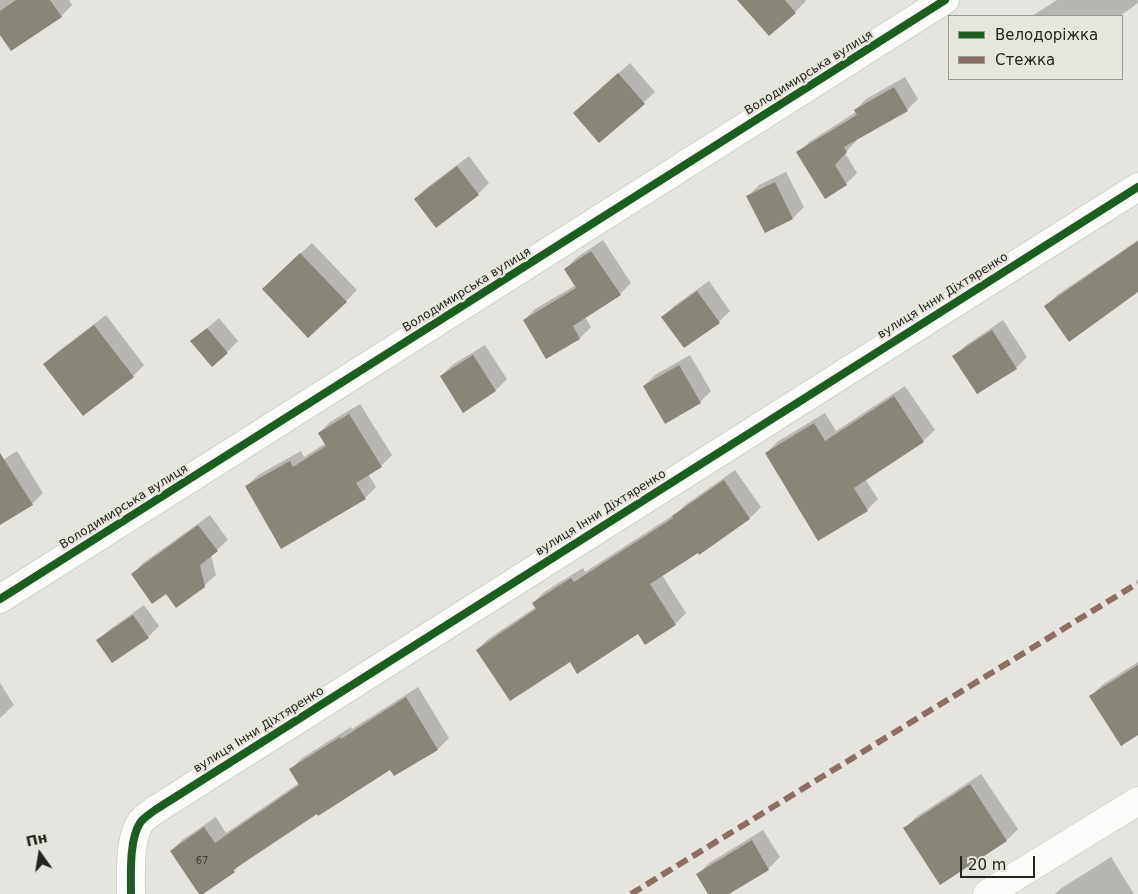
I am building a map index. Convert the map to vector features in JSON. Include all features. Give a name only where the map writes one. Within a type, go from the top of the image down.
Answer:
[{"type":"street","name":"Володимирська вулиця","points":[[0,599],[945,0]]},
{"type":"street","name":"вулиця Інни Діхтяренко","points":[[131,894],[131,861],[134,838],[140,823],[154,810],[1138,187]]},
{"type":"street","points":[[987,894],[1138,801]]},
{"type":"building","points":[[16,0],[50,0],[62,17],[11,51],[0,35],[0,11]]},
{"type":"building","points":[[737,0],[785,0],[796,13],[769,36]]},
{"type":"building","points":[[618,73],[645,104],[599,143],[573,113]]},
{"type":"building","points":[[894,87],[908,111],[844,147],[847,152],[835,165],[847,185],[825,199],[796,152],[857,115],[854,110]]},
{"type":"building","points":[[457,166],[479,195],[436,228],[414,199]]},
{"type":"building","points":[[775,182],[793,219],[765,233],[746,196]]},
{"type":"building","points":[[1138,241],[1138,292],[1069,342],[1044,306]]},
{"type":"building","points":[[591,251],[621,295],[573,326],[580,339],[546,359],[523,320],[576,288],[564,269]]},
{"type":"building","points":[[300,253],[347,302],[308,338],[262,289]]},
{"type":"building","points":[[697,291],[720,323],[684,348],[661,317]]},
{"type":"building","points":[[94,325],[134,377],[83,416],[43,364]]},
{"type":"building","points":[[207,328],[228,353],[212,367],[190,341]]},
{"type":"building","points":[[992,330],[1017,369],[977,394],[952,356]]},
{"type":"building","points":[[473,355],[496,391],[463,413],[440,376]]},
{"type":"building","points":[[679,365],[701,403],[665,424],[643,386]]},
{"type":"building","points":[[894,396],[924,442],[854,488],[868,511],[818,541],[765,453],[814,423],[825,441]]},
{"type":"building","points":[[349,414],[382,467],[356,483],[366,499],[281,549],[245,486],[290,461],[293,467],[326,446],[318,433]]},
{"type":"building","points":[[0,453],[33,505],[0,525]]},
{"type":"building","points":[[724,480],[750,519],[699,555],[698,553],[650,584],[676,625],[645,645],[638,634],[577,674],[570,662],[510,701],[476,650],[536,609],[532,603],[571,578],[574,582],[673,518],[672,516]]},
{"type":"building","points":[[198,525],[218,551],[200,565],[205,587],[176,608],[166,594],[152,604],[131,574]]},
{"type":"building","points":[[133,615],[149,638],[112,663],[96,640]]},
{"type":"building","points":[[1138,665],[1138,735],[1121,746],[1089,696]]},
{"type":"building","points":[[406,697],[438,750],[394,776],[390,770],[318,816],[317,814],[233,870],[235,872],[203,894],[199,894],[170,851],[204,827],[215,843],[299,785],[289,769],[340,737],[341,739]]},
{"type":"building","points":[[970,784],[1007,841],[940,885],[903,828]]},
{"type":"building","points":[[752,840],[769,870],[729,894],[708,894],[696,874]]},
{"type":"marked path","points":[[631,894],[1138,583]]},
{"type":"cycle path","points":[[0,599],[945,0]]},
{"type":"cycle path","points":[[131,894],[131,858],[136,830],[141,821],[155,810],[1138,187]]}]
